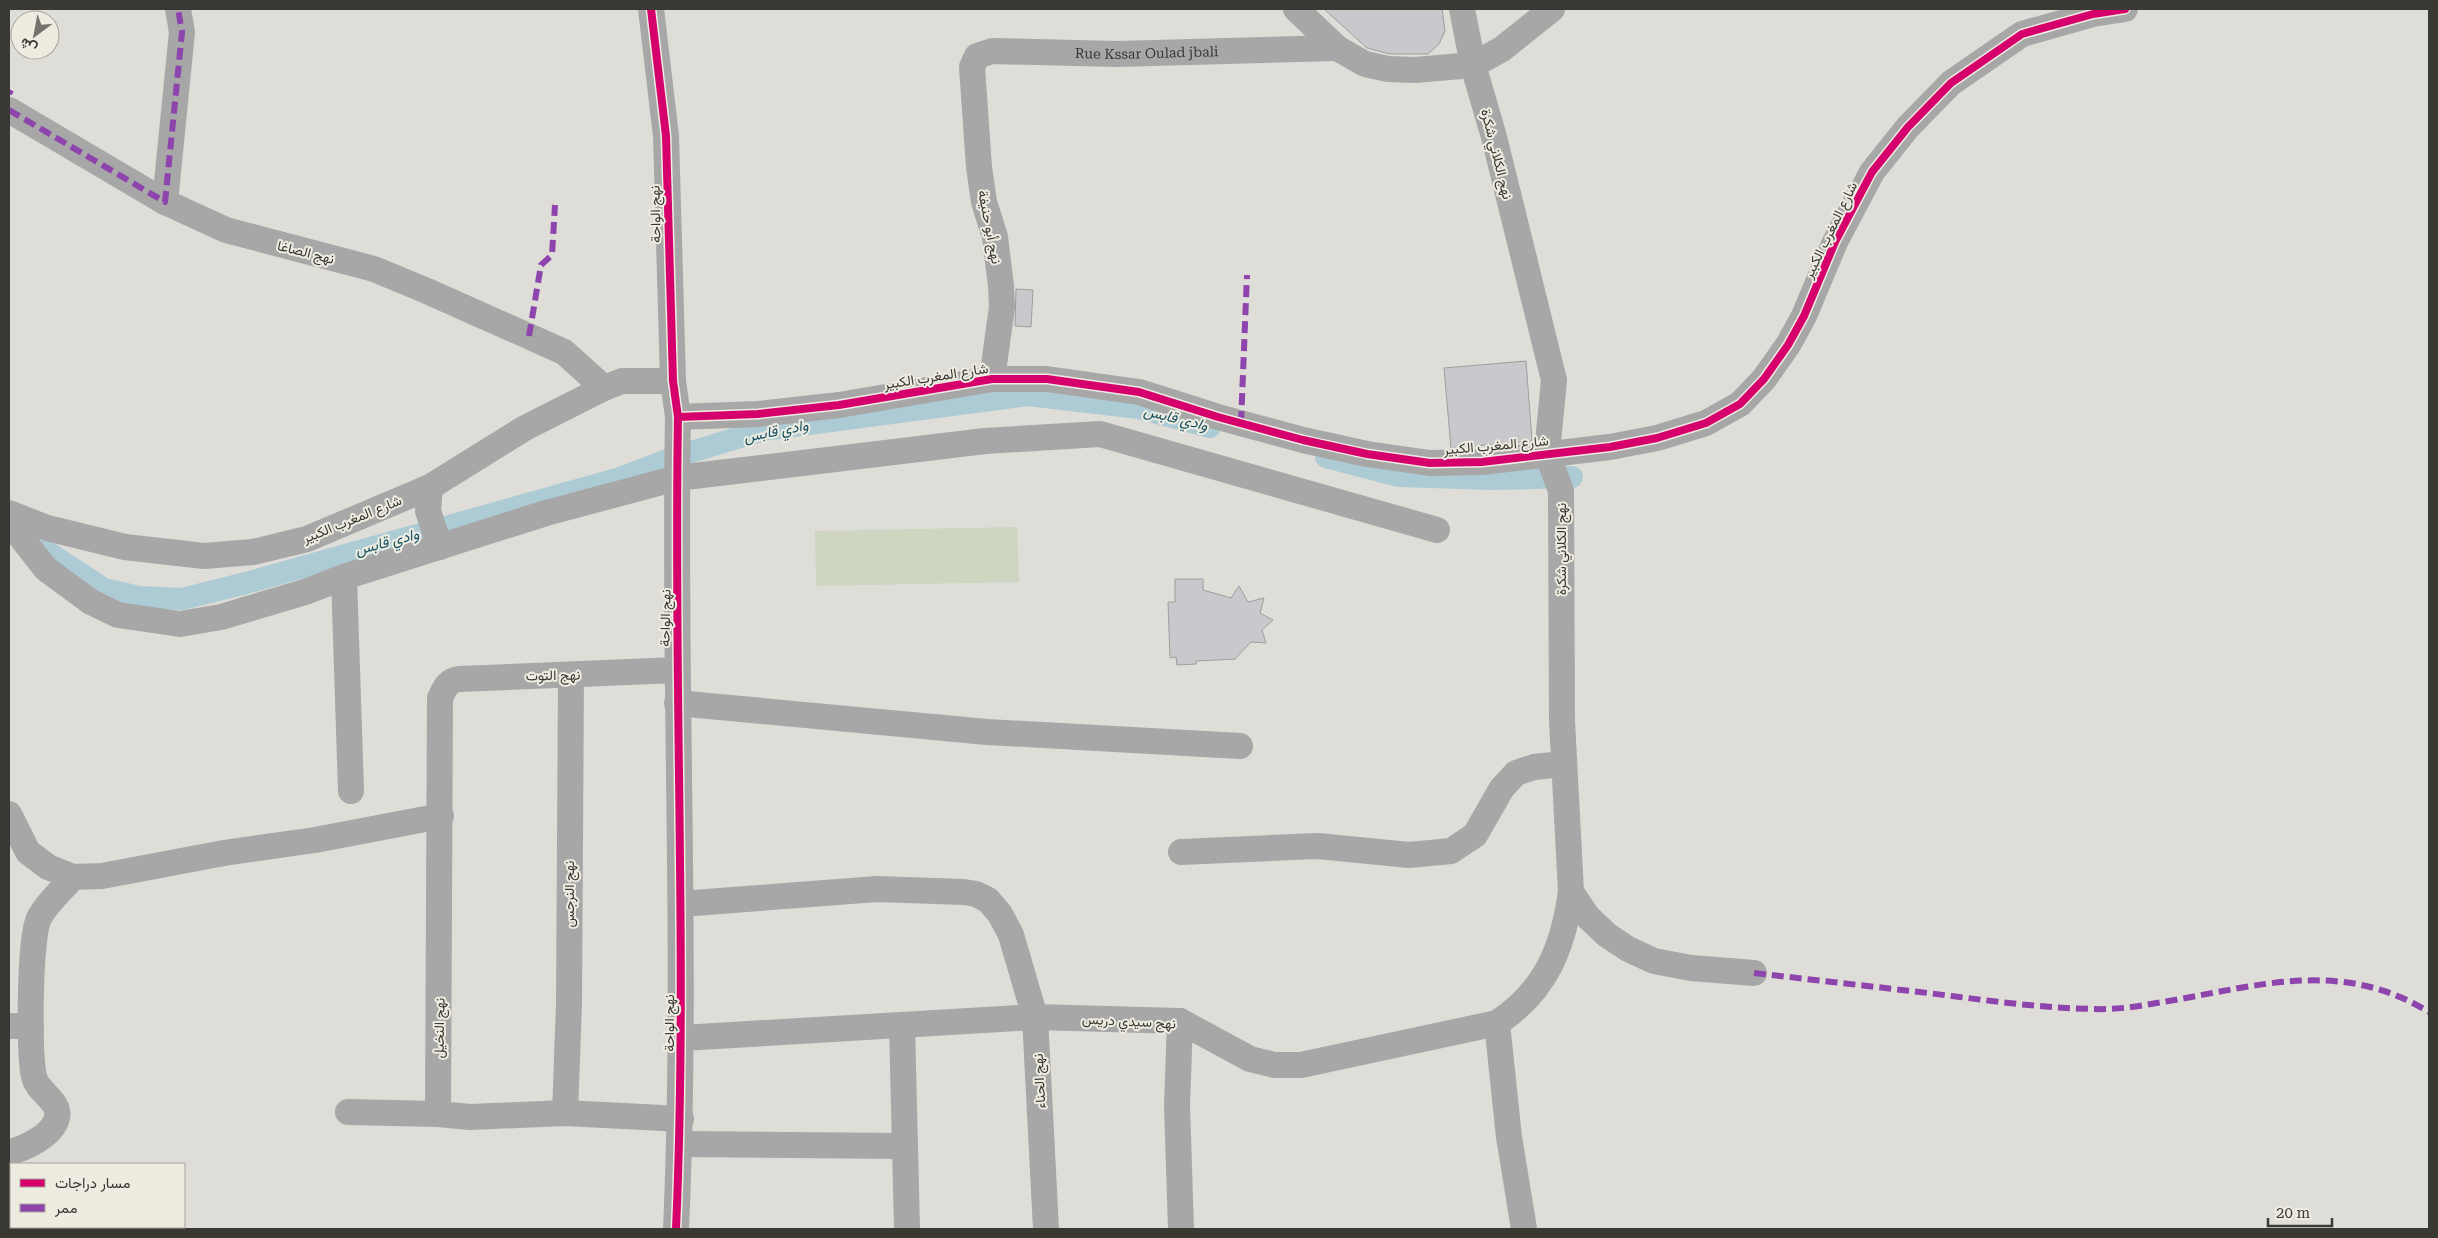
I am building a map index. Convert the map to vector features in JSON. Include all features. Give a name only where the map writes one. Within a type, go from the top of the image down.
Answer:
[{"type":"street","points":[[165,202],[182,32],[178,9]]},
{"type":"street","name":"نهج الواحة","points":[[650,9],[666,136],[673,381],[678,417],[677,703],[682,1038],[681,1132],[676,1229]]},
{"type":"street","points":[[1296,9],[1337,48],[1365,64],[1388,70],[1416,70],[1473,65],[1502,50],[1552,9]]},
{"type":"street","name":"نهج الكلاني شكرة","points":[[1462,9],[1473,65],[1494,137],[1554,380],[1547,453],[1561,491],[1564,764],[1571,892]]},
{"type":"street","name":"شارع المغرب الكبير","points":[[678,417],[758,414],[839,404],[992,379],[1047,379],[1139,392],[1226,419],[1367,454],[1430,463],[1482,462],[1610,447],[1657,438],[1706,423],[1740,404],[1764,379],[1788,345],[1804,316],[1835,242],[1872,172],[1926,108],[1951,84],[2022,34],[2093,14],[2125,9]]},
{"type":"street","name":"Rue Kssar Oulad jbali","points":[[973,75],[973,62],[977,56],[992,51],[1117,54],[1337,48]]},
{"type":"street","name":"نهج أبو حنيفة","points":[[973,75],[979,167],[984,202],[995,237],[1001,286],[1002,307],[992,379]]},
{"type":"street","name":"نهج الصاغا","points":[[10,98],[67,146],[165,202],[226,230],[374,269],[428,291],[564,352],[604,388]]},
{"type":"street","name":"شارع المغرب الكبير","points":[[9,513],[47,528],[93,540],[167,553],[204,556],[253,552],[307,539],[365,516],[430,486],[525,428],[604,388],[622,381],[673,381]]},
{"type":"street","points":[[9,522],[46,569],[91,602],[118,615],[180,624],[221,617],[305,592],[344,577],[546,513],[677,478],[985,441],[1100,434],[1437,530]]},
{"type":"street","points":[[430,486],[428,511],[440,547]]},
{"type":"street","points":[[344,577],[351,791]]},
{"type":"street","name":"نهج التوت","points":[[440,698],[446,686],[452,680],[459,679],[677,670]]},
{"type":"street","name":"نهج النرجس","points":[[565,1113],[569,1004],[570,674]]},
{"type":"street","name":"نهج النخيل","points":[[438,1114],[441,816],[440,698]]},
{"type":"street","points":[[677,703],[987,732],[1240,746]]},
{"type":"street","points":[[1180,852],[1318,846],[1409,855],[1450,851],[1475,835],[1502,788],[1516,773],[1534,767],[1564,764]]},
{"type":"street","points":[[9,814],[28,852],[48,867],[73,878],[102,876],[224,853],[315,840],[441,816]]},
{"type":"street","points":[[9,1152],[21,1150],[45,1134],[53,1126],[57,1117],[54,1102],[39,1089],[34,1078],[20,1026],[38,920],[46,908],[73,878]]},
{"type":"street","name":"نهج الحناء","points":[[680,904],[877,889],[964,892],[976,894],[988,900],[1000,914],[1010,935],[1035,1017],[1046,1229]]},
{"type":"street","points":[[1571,892],[1588,917],[1607,935],[1628,949],[1654,960],[1691,968],[1754,973]]},
{"type":"street","name":"نهج سيدي دريس","points":[[682,1038],[1035,1017],[1180,1021],[1250,1059],[1274,1065],[1301,1065],[1497,1023],[1516,1011],[1549,970],[1567,921],[1571,892]]},
{"type":"street","points":[[1180,1021],[1177,1105],[1181,1229]]},
{"type":"street","points":[[1497,1023],[1509,1137],[1524,1229]]},
{"type":"street","points":[[902,1025],[908,1229]]},
{"type":"street","points":[[348,1112],[470,1116],[565,1113],[681,1132],[905,1146]]},
{"type":"green space","points":[[1017,527],[1019,582],[816,586],[815,531]]},
{"type":"building","points":[[1324,9],[1442,9],[1445,31],[1439,44],[1428,54],[1390,54],[1367,48]]},
{"type":"building","points":[[1016,289],[1033,290],[1031,327],[1015,326]]},
{"type":"building","points":[[1526,361],[1532,441],[1451,448],[1444,368]]},
{"type":"building","points":[[1175,579],[1203,579],[1203,590],[1231,598],[1239,586],[1248,602],[1264,598],[1260,613],[1273,620],[1262,630],[1266,643],[1251,642],[1235,659],[1196,661],[1196,664],[1177,665],[1176,657],[1170,658],[1168,602],[1175,602]]},
{"type":"waterway","name":"وادي قابس","points":[[28,539],[104,589],[139,597],[182,599],[246,583],[620,478],[678,456],[763,430],[1028,395],[1139,408],[1210,427]]},
{"type":"waterway","name":"وادي قابس","points":[[1326,457],[1399,476],[1493,479],[1572,477]]},
{"type":"marked path","points":[[9,110],[165,202],[182,32],[178,9]]},
{"type":"marked path","points":[[9,94],[11,90]]},
{"type":"marked path","points":[[529,336],[541,265],[552,255],[555,205]]},
{"type":"marked path","points":[[1241,423],[1247,275]]},
{"type":"marked path","points":[[1754,973],[2025,1005],[2095,1009],[2142,1006],[2269,983],[2333,981],[2365,986],[2397,996],[2429,1012]]},
{"type":"cycle path","points":[[651,9],[666,136],[673,381],[678,417],[677,620],[681,1026],[676,1229]]},
{"type":"cycle path","points":[[678,417],[758,414],[839,405],[992,379],[1047,379],[1139,392],[1218,417],[1303,440],[1367,454],[1430,463],[1482,462],[1610,447],[1657,438],[1706,423],[1740,404],[1764,379],[1788,345],[1804,316],[1835,242],[1872,172],[1908,127],[1951,83],[2022,34],[2093,14],[2125,9]]}]
